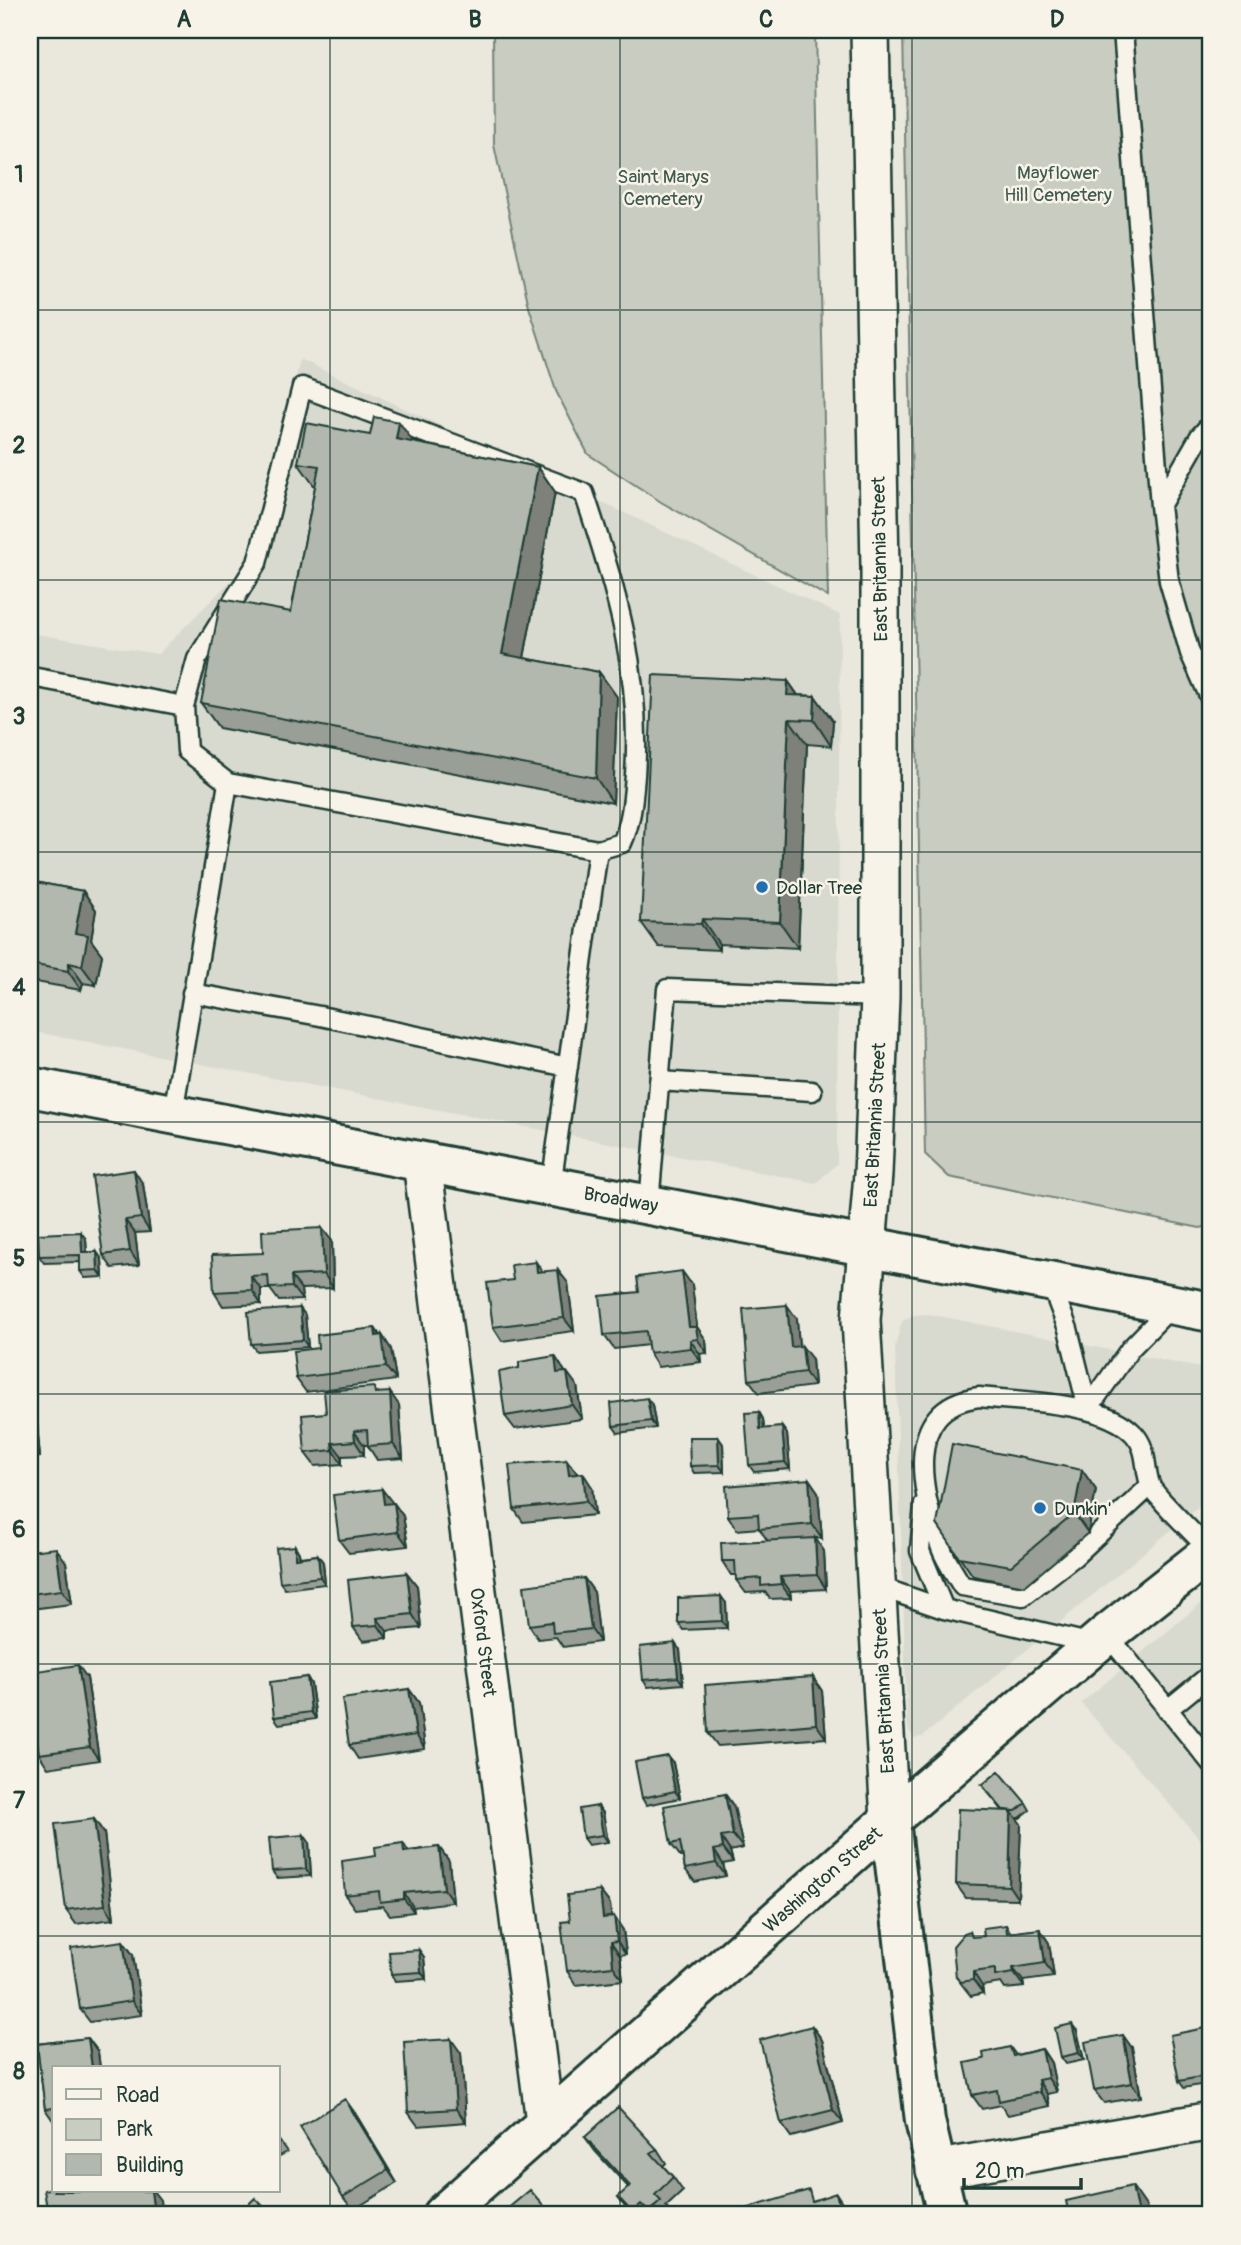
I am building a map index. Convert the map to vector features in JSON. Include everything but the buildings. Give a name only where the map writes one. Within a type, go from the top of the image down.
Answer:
[{"type":"street","name":"East Britannia Street","points":[[870,30],[880,568],[880,997],[873,1174],[861,1320],[890,1820],[925,2121],[947,2215]]},
{"type":"street","name":"Broadway","points":[[30,1087],[1211,1312]]},
{"type":"street","name":"Oxford Street","points":[[422,1162],[545,2122]]},
{"type":"street","name":"Washington Street","points":[[442,2215],[890,1820],[1101,1639],[1211,1552]]},
{"type":"street","points":[[935,2170],[1211,2121]]},
{"type":"lane","points":[[1124,30],[1160,506],[1169,581],[1190,653],[1211,700]]},
{"type":"lane","points":[[302,387],[584,493],[611,573],[630,659],[637,742],[631,820],[622,843],[598,850],[228,783],[187,751],[184,706],[197,659],[257,563],[302,387]]},
{"type":"lane","points":[[1160,506],[1200,436],[1211,424]]},
{"type":"lane","points":[[30,685],[32,677],[184,706]]},
{"type":"lane","points":[[173,1114],[228,783]]},
{"type":"lane","points":[[551,1187],[598,850]]},
{"type":"lane","points":[[649,1204],[667,989],[880,997]]},
{"type":"lane","points":[[192,993],[320,1016],[568,1067]]},
{"type":"lane","points":[[659,1081],[812,1091]]},
{"type":"lane","points":[[1050,1282],[1068,1329],[1088,1409]]},
{"type":"lane","points":[[1088,1409],[1130,1349],[1172,1305]]},
{"type":"lane","points":[[944,1609],[920,1550],[925,1493],[923,1446],[928,1429],[938,1415],[953,1404],[979,1397],[1088,1409],[1134,1434],[1146,1456],[1150,1486],[1211,1552]]},
{"type":"lane","points":[[925,1493],[942,1550],[962,1586],[1023,1596],[1075,1556],[1150,1486]]},
{"type":"lane","points":[[877,1586],[944,1609],[1101,1639],[1167,1710],[1211,1763]]},
{"type":"lane","points":[[1167,1710],[1211,1674]]},
{"type":"shaded area","points":[[300,359],[840,615],[837,1164],[816,1183],[30,1031],[30,633],[158,654],[255,556]]},
{"type":"shaded area","points":[[929,1314],[1211,1370],[1211,1497],[922,1737],[914,1738],[907,1721],[895,1346],[902,1321],[913,1315]]},
{"type":"shaded area","points":[[1211,1595],[1211,1851],[1210,1851],[1081,1703]]},
{"type":"green space","name":"Saint Marys Cemetery","points":[[493,30],[815,30],[828,597],[661,502],[588,454],[556,391],[529,307],[494,145]]},
{"type":"green space","name":"Mayflower Hill Cemetery","points":[[903,30],[1211,30],[1211,1226],[1200,1228],[949,1177],[925,1154]]},
{"type":"place","name":"Dollar Tree","points":[[762,887]]},
{"type":"place","name":"Dunkin'","points":[[1040,1508]]}]
